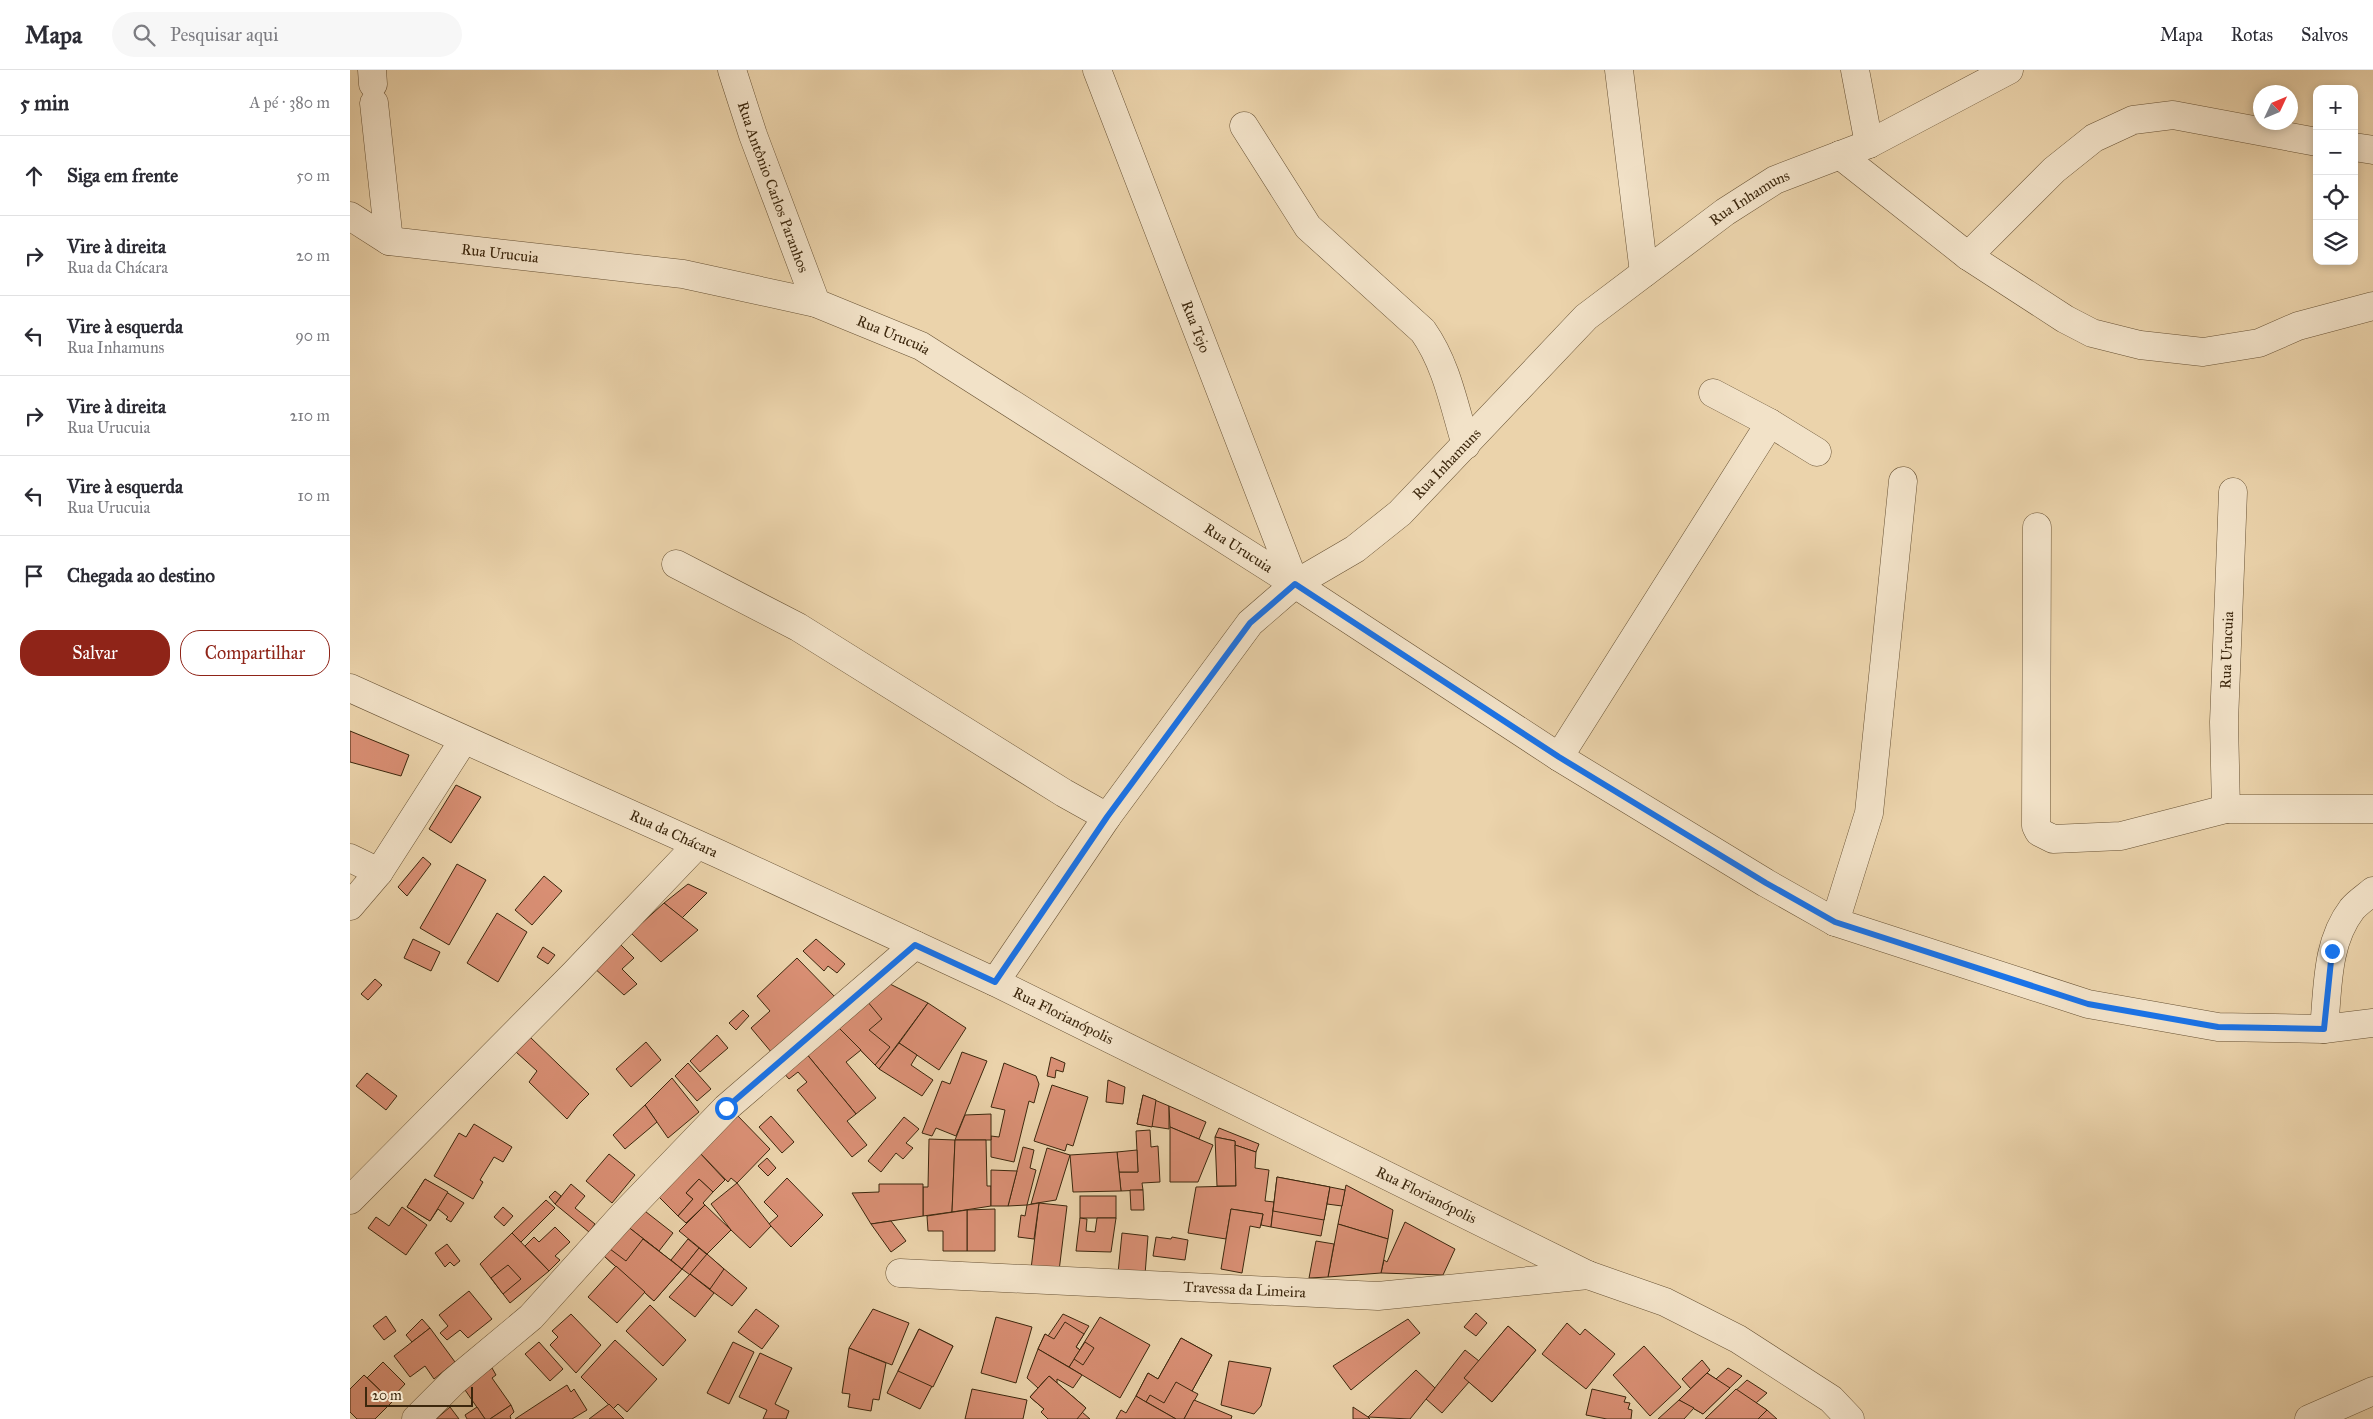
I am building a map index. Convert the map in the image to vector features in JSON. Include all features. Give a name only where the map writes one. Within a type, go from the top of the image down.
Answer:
[{"type":"street","name":"Rua Antônio Carlos Paranhos","points":[[732,70],[753,135],[816,303]]},
{"type":"street","points":[[1620,70],[1644,273]]},
{"type":"street","points":[[1856,70],[1869,144]]},
{"type":"street","name":"Rua Inhamuns","points":[[995,982],[1107,817],[1250,623],[1295,584],[1355,549],[1400,514],[1586,317],[1725,212],[1775,180],[1869,144],[2009,70]]},
{"type":"street","name":"Rua Tejo","points":[[1104,75],[1295,584]]},
{"type":"street","points":[[373,86],[388,241]]},
{"type":"street","points":[[1968,256],[2054,170],[2094,138],[2133,120],[2173,115],[2313,141]]},
{"type":"street","points":[[1244,126],[1308,227],[1423,331],[1443,365],[1466,445]]},
{"type":"street","points":[[2358,148],[2373,150]]},
{"type":"street","points":[[1840,155],[1968,256],[2065,319],[2092,333],[2140,345],[2202,352],[2259,342],[2298,326],[2373,306]]},
{"type":"street","name":"Rua Urucuia","points":[[350,216],[388,241],[683,274],[816,303],[922,346],[1295,584],[1559,757],[1766,883],[1835,922],[2088,1004],[2218,1027],[2324,1029],[2373,1024]]},
{"type":"street","points":[[1714,393],[1770,423],[1817,452]]},
{"type":"street","points":[[1559,757],[1770,423]]},
{"type":"street","points":[[1835,922],[1869,813],[1903,481]]},
{"type":"street","name":"Rua Urucuia","points":[[2226,809],[2224,722],[2233,492]]},
{"type":"street","points":[[2037,528],[2036,826],[2039,832],[2053,839],[2121,836],[2226,809],[2373,809]]},
{"type":"street","points":[[676,564],[798,628],[1064,793],[1107,817]]},
{"type":"street","name":"Rua da Chácara","points":[[350,688],[995,982]]},
{"type":"street","points":[[350,906],[379,872],[463,741]]},
{"type":"street","points":[[350,1200],[574,974],[697,845]]},
{"type":"street","points":[[350,858],[379,872]]},
{"type":"street","points":[[2324,1029],[2332,951],[2338,933],[2353,908],[2373,891]]},
{"type":"street","points":[[416,1419],[453,1382],[531,1317],[623,1215],[726,1108],[915,945]]},
{"type":"street","name":"Rua Florianópolis","points":[[995,982],[1588,1275],[1665,1302],[1738,1339],[1831,1399],[1850,1419]]},
{"type":"street","name":"Travessa da Limeira","points":[[900,1273],[1378,1296],[1588,1275]]},
{"type":"street","points":[[2309,1419],[2373,1390]]},
{"type":"building","points":[[350,731],[409,755],[401,776],[350,762]]},
{"type":"building","points":[[456,785],[481,797],[451,843],[429,829]]},
{"type":"building","points":[[423,857],[431,864],[407,896],[398,887]]},
{"type":"building","points":[[457,864],[486,880],[449,945],[420,928]]},
{"type":"building","points":[[544,876],[562,891],[532,925],[515,910]]},
{"type":"building","points":[[688,884],[707,893],[682,918],[664,903]]},
{"type":"building","points":[[664,903],[698,930],[661,962],[631,933]]},
{"type":"building","points":[[497,913],[527,932],[498,982],[467,963]]},
{"type":"building","points":[[413,939],[440,952],[431,971],[404,958]]},
{"type":"building","points":[[816,939],[845,964],[837,973],[828,966],[824,971],[803,951]]},
{"type":"building","points":[[619,943],[634,958],[622,969],[637,984],[624,995],[593,967]]},
{"type":"building","points":[[543,947],[555,955],[548,964],[537,957]]},
{"type":"building","points":[[797,958],[837,999],[772,1053],[751,1028],[770,1011],[757,996]]},
{"type":"building","points":[[375,979],[382,985],[368,1000],[361,994]]},
{"type":"building","points":[[888,983],[928,1003],[879,1069],[837,1026]]},
{"type":"building","points":[[867,1001],[882,1019],[869,1030],[890,1047],[875,1065],[837,1026]]},
{"type":"building","points":[[928,1003],[966,1028],[939,1070],[899,1043]]},
{"type":"building","points":[[743,1010],[749,1016],[736,1030],[729,1023]]},
{"type":"building","points":[[837,1026],[861,1050],[846,1062],[876,1098],[856,1114],[805,1052]]},
{"type":"building","points":[[717,1035],[728,1048],[700,1072],[690,1061]]},
{"type":"building","points":[[530,1037],[589,1094],[567,1119],[529,1082],[537,1071],[516,1052]]},
{"type":"building","points":[[646,1042],[661,1060],[631,1087],[616,1069]]},
{"type":"building","points":[[899,1043],[917,1055],[911,1065],[933,1080],[922,1096],[879,1069]]},
{"type":"building","points":[[805,1052],[856,1114],[847,1121],[867,1145],[852,1157],[797,1090],[807,1082],[798,1072],[789,1079],[782,1071]]},
{"type":"building","points":[[962,1052],[987,1061],[956,1136],[936,1128],[932,1136],[922,1133],[942,1081],[950,1084]]},
{"type":"building","points":[[1051,1057],[1065,1063],[1063,1072],[1056,1070],[1055,1078],[1047,1076]]},
{"type":"building","points":[[688,1063],[711,1089],[697,1101],[675,1076]]},
{"type":"building","points":[[1004,1063],[1036,1076],[1039,1084],[1034,1103],[1029,1101],[1014,1162],[991,1157],[991,1136],[999,1137],[1005,1110],[991,1107]]},
{"type":"building","points":[[367,1073],[397,1096],[386,1110],[356,1086]]},
{"type":"building","points":[[672,1078],[699,1112],[668,1138],[645,1105]]},
{"type":"building","points":[[1108,1080],[1125,1087],[1123,1104],[1106,1102]]},
{"type":"building","points":[[1052,1085],[1088,1097],[1073,1146],[1067,1144],[1065,1151],[1034,1141]]},
{"type":"building","points":[[1143,1095],[1169,1106],[1169,1129],[1137,1124]]},
{"type":"building","points":[[1143,1095],[1156,1100],[1152,1127],[1137,1124]]},
{"type":"building","points":[[645,1105],[657,1122],[625,1149],[613,1135]]},
{"type":"building","points":[[1169,1106],[1206,1122],[1199,1139],[1170,1127]]},
{"type":"building","points":[[736,1114],[770,1149],[737,1183],[731,1178],[728,1182],[698,1151]]},
{"type":"building","points":[[991,1114],[991,1140],[955,1140],[965,1115]]},
{"type":"building","points":[[771,1116],[794,1142],[782,1153],[759,1127]]},
{"type":"building","points":[[904,1117],[919,1129],[906,1143],[913,1148],[903,1159],[896,1153],[881,1172],[868,1161]]},
{"type":"building","points":[[474,1124],[512,1147],[503,1162],[494,1157],[480,1180],[483,1182],[473,1199],[434,1176],[459,1133],[466,1137]]},
{"type":"building","points":[[1170,1127],[1213,1145],[1198,1182],[1170,1182]]},
{"type":"building","points":[[1219,1128],[1259,1144],[1256,1152],[1235,1145],[1235,1141],[1215,1137]]},
{"type":"building","points":[[1150,1130],[1151,1147],[1158,1146],[1160,1182],[1142,1183],[1143,1190],[1121,1191],[1119,1172],[1138,1172],[1136,1131]]},
{"type":"building","points":[[1215,1137],[1235,1141],[1236,1186],[1217,1186]]},
{"type":"building","points":[[929,1139],[955,1140],[952,1212],[923,1216],[923,1187],[928,1187]]},
{"type":"building","points":[[955,1140],[986,1140],[987,1186],[991,1186],[991,1206],[952,1212]]},
{"type":"building","points":[[1235,1145],[1256,1152],[1255,1168],[1269,1170],[1265,1201],[1274,1202],[1271,1227],[1261,1225],[1263,1214],[1231,1209],[1226,1239],[1188,1233],[1196,1187],[1236,1186]]},
{"type":"building","points":[[1023,1147],[1034,1150],[1030,1168],[1036,1170],[1027,1205],[1008,1206]]},
{"type":"building","points":[[1047,1148],[1070,1155],[1056,1200],[1031,1204]]},
{"type":"building","points":[[1137,1150],[1138,1172],[1119,1172],[1117,1152]]},
{"type":"building","points":[[698,1151],[725,1180],[713,1192],[699,1179],[686,1193],[693,1199],[678,1216],[657,1195]]},
{"type":"building","points":[[1117,1152],[1121,1191],[1073,1192],[1070,1155]]},
{"type":"building","points":[[609,1154],[635,1175],[612,1203],[586,1181]]},
{"type":"building","points":[[767,1158],[776,1168],[768,1176],[758,1166]]},
{"type":"building","points":[[991,1170],[1017,1171],[1008,1206],[991,1206]]},
{"type":"building","points":[[1277,1177],[1330,1187],[1321,1236],[1271,1227]]},
{"type":"building","points":[[1277,1177],[1330,1187],[1324,1220],[1273,1211]]},
{"type":"building","points":[[787,1178],[823,1215],[791,1247],[769,1224],[778,1216],[764,1202]]},
{"type":"building","points":[[425,1179],[464,1203],[451,1222],[438,1209],[430,1221],[407,1207]]},
{"type":"building","points":[[425,1179],[448,1192],[430,1221],[407,1207]]},
{"type":"building","points":[[699,1179],[713,1192],[703,1203],[705,1205],[686,1223],[678,1216],[693,1199],[686,1193]]},
{"type":"building","points":[[737,1183],[771,1226],[750,1248],[731,1230],[711,1204]]},
{"type":"building","points":[[571,1184],[585,1196],[575,1208],[595,1224],[589,1232],[555,1204]]},
{"type":"building","points":[[879,1184],[923,1184],[923,1216],[871,1224],[852,1193],[879,1192]]},
{"type":"building","points":[[1346,1185],[1393,1210],[1388,1239],[1338,1224]]},
{"type":"building","points":[[1330,1187],[1345,1190],[1342,1206],[1327,1204]]},
{"type":"building","points":[[1130,1190],[1143,1190],[1144,1210],[1131,1210]]},
{"type":"building","points":[[555,1191],[561,1196],[555,1204],[549,1197]]},
{"type":"building","points":[[1080,1196],[1116,1196],[1116,1218],[1080,1218]]},
{"type":"building","points":[[546,1200],[555,1208],[521,1242],[512,1233]]},
{"type":"building","points":[[1039,1203],[1067,1206],[1059,1271],[1031,1269]]},
{"type":"building","points":[[1039,1203],[1034,1239],[1018,1237],[1021,1215],[1025,1216],[1027,1205]]},
{"type":"building","points":[[705,1205],[731,1230],[707,1254],[679,1231]]},
{"type":"building","points":[[402,1207],[427,1225],[406,1255],[368,1228],[376,1217],[389,1226]]},
{"type":"building","points":[[503,1207],[513,1216],[504,1226],[494,1217]]},
{"type":"building","points":[[641,1208],[673,1233],[659,1251],[627,1226]]},
{"type":"building","points":[[995,1209],[995,1251],[967,1251],[967,1210]]},
{"type":"building","points":[[1231,1209],[1263,1214],[1260,1228],[1250,1226],[1242,1273],[1221,1269]]},
{"type":"building","points":[[967,1210],[967,1251],[943,1251],[943,1231],[928,1231],[927,1216]]},
{"type":"building","points":[[1080,1218],[1087,1219],[1086,1231],[1095,1232],[1097,1218],[1116,1218],[1111,1252],[1076,1251]]},
{"type":"building","points":[[891,1221],[906,1241],[891,1252],[871,1224]]},
{"type":"building","points":[[1405,1222],[1455,1249],[1443,1275],[1381,1273],[1384,1260],[1387,1262]]},
{"type":"building","points":[[1338,1224],[1388,1239],[1381,1273],[1328,1277]]},
{"type":"building","points":[[627,1226],[682,1269],[654,1301],[604,1256]]},
{"type":"building","points":[[555,1227],[570,1242],[555,1256],[560,1260],[549,1271],[525,1246],[534,1237],[539,1242]]},
{"type":"building","points":[[512,1233],[549,1271],[510,1303],[480,1264]]},
{"type":"building","points":[[1122,1233],[1148,1236],[1145,1275],[1118,1273]]},
{"type":"building","points":[[1156,1237],[1188,1240],[1185,1260],[1153,1256]]},
{"type":"building","points":[[643,1239],[682,1269],[654,1301],[604,1256],[610,1249],[626,1261]]},
{"type":"building","points":[[688,1239],[699,1248],[682,1269],[671,1260]]},
{"type":"building","points":[[1316,1241],[1334,1244],[1328,1277],[1309,1278]]},
{"type":"building","points":[[447,1244],[460,1261],[454,1266],[450,1262],[445,1267],[435,1253]]},
{"type":"building","points":[[699,1248],[747,1288],[732,1306],[682,1269]]},
{"type":"building","points":[[707,1254],[724,1269],[710,1289],[690,1274]]},
{"type":"building","points":[[508,1265],[521,1279],[503,1294],[491,1278]]},
{"type":"building","points":[[616,1266],[645,1292],[617,1323],[588,1297]]},
{"type":"building","points":[[690,1274],[714,1293],[695,1317],[669,1297]]},
{"type":"building","points":[[469,1291],[492,1319],[468,1338],[460,1330],[447,1340],[440,1333],[448,1326],[439,1315]]},
{"type":"building","points":[[650,1305],[686,1340],[663,1366],[626,1331]]},
{"type":"building","points":[[756,1309],[779,1326],[762,1349],[738,1332]]},
{"type":"building","points":[[873,1309],[909,1323],[892,1365],[849,1348]]},
{"type":"building","points":[[1476,1313],[1487,1323],[1476,1336],[1464,1327]]},
{"type":"building","points":[[571,1314],[601,1345],[576,1373],[550,1345],[558,1337],[552,1331]]},
{"type":"building","points":[[1063,1314],[1089,1326],[1076,1347],[1080,1350],[1069,1367],[1038,1349],[1045,1334],[1048,1336]]},
{"type":"building","points":[[386,1316],[396,1331],[384,1340],[373,1326]]},
{"type":"building","points":[[996,1317],[1032,1327],[1016,1383],[981,1373]]},
{"type":"building","points":[[1100,1317],[1150,1345],[1120,1398],[1069,1367]]},
{"type":"building","points":[[422,1319],[430,1328],[412,1342],[406,1335]]},
{"type":"building","points":[[1408,1319],[1420,1333],[1351,1390],[1333,1366]]},
{"type":"building","points":[[1065,1322],[1084,1334],[1076,1347],[1080,1350],[1069,1367],[1038,1349],[1045,1334],[1054,1339]]},
{"type":"building","points":[[1567,1323],[1580,1335],[1585,1329],[1615,1354],[1586,1389],[1542,1354]]},
{"type":"building","points":[[1508,1326],[1536,1350],[1492,1402],[1469,1382],[1442,1413],[1426,1399],[1465,1350],[1479,1361]]},
{"type":"building","points":[[1508,1326],[1536,1350],[1492,1402],[1464,1378]]},
{"type":"building","points":[[430,1328],[455,1362],[434,1379],[425,1366],[410,1377],[394,1356]]},
{"type":"building","points":[[919,1329],[953,1346],[920,1409],[887,1393]]},
{"type":"building","points":[[919,1329],[953,1346],[933,1387],[898,1371]]},
{"type":"building","points":[[1181,1338],[1212,1355],[1192,1391],[1198,1394],[1184,1419],[1176,1419],[1136,1396],[1148,1373],[1158,1379]]},
{"type":"building","points":[[1181,1338],[1212,1355],[1192,1391],[1176,1382],[1164,1403],[1150,1395],[1146,1402],[1136,1396],[1148,1373],[1158,1379]]},
{"type":"building","points":[[615,1340],[657,1379],[627,1412],[618,1404],[613,1409],[581,1377]]},
{"type":"building","points":[[539,1342],[563,1369],[550,1381],[525,1354]]},
{"type":"building","points":[[733,1342],[754,1352],[729,1404],[707,1393]]},
{"type":"building","points":[[1085,1342],[1094,1348],[1083,1365],[1074,1359]]},
{"type":"building","points":[[1644,1346],[1681,1387],[1650,1416],[1613,1375]]},
{"type":"building","points":[[849,1348],[886,1363],[879,1400],[873,1399],[871,1411],[848,1407],[850,1394],[842,1393]]},
{"type":"building","points":[[1038,1349],[1082,1375],[1073,1388],[1057,1379],[1057,1383],[1049,1376],[1038,1388],[1027,1378]]},
{"type":"building","points":[[760,1353],[792,1368],[775,1404],[789,1411],[786,1419],[763,1419],[767,1410],[739,1397]]},
{"type":"building","points":[[1702,1360],[1710,1370],[1691,1389],[1682,1379]]},
{"type":"building","points":[[1229,1361],[1271,1368],[1261,1406],[1254,1414],[1221,1405]]},
{"type":"building","points":[[383,1362],[405,1384],[390,1400],[367,1378]]},
{"type":"building","points":[[492,1368],[496,1375],[492,1378],[511,1405],[490,1419],[485,1419],[463,1387]]},
{"type":"building","points":[[1728,1368],[1742,1376],[1703,1414],[1679,1400],[1707,1373],[1716,1379]]},
{"type":"building","points":[[1416,1370],[1435,1388],[1410,1419],[1368,1417]]},
{"type":"building","points":[[1707,1373],[1730,1388],[1703,1414],[1679,1400]]},
{"type":"building","points":[[364,1375],[380,1390],[367,1402],[361,1396],[350,1406],[350,1389]]},
{"type":"building","points":[[364,1375],[392,1402],[375,1419],[357,1419],[350,1412],[350,1389]]},
{"type":"building","points":[[1049,1376],[1086,1408],[1082,1412],[1090,1419],[1048,1419],[1041,1412],[1044,1409],[1030,1397]]},
{"type":"building","points":[[1049,1376],[1086,1408],[1077,1419],[1048,1419],[1041,1412],[1044,1409],[1030,1397]]},
{"type":"building","points":[[1747,1380],[1767,1393],[1756,1403],[1767,1410],[1758,1419],[1705,1419]]},
{"type":"building","points":[[567,1385],[571,1392],[574,1389],[587,1410],[572,1419],[515,1419]]},
{"type":"building","points":[[972,1389],[1027,1400],[1023,1419],[965,1419]]},
{"type":"building","points":[[1592,1389],[1626,1397],[1624,1402],[1630,1403],[1628,1409],[1632,1410],[1631,1419],[1607,1419],[1586,1415]]},
{"type":"building","points":[[1736,1389],[1767,1410],[1758,1419],[1705,1419]]},
{"type":"building","points":[[1136,1396],[1176,1419],[1116,1419],[1121,1410],[1126,1413]]},
{"type":"building","points":[[1194,1400],[1232,1416],[1231,1419],[1184,1419]]},
{"type":"building","points":[[1679,1400],[1694,1408],[1684,1419],[1658,1419]]},
{"type":"building","points":[[609,1404],[624,1419],[589,1419]]},
{"type":"building","points":[[511,1405],[514,1412],[510,1416],[511,1419],[490,1419]]},
{"type":"building","points":[[450,1407],[459,1419],[436,1419]]},
{"type":"building","points":[[477,1407],[485,1419],[467,1419],[465,1415]]},
{"type":"building","points":[[1353,1407],[1368,1417],[1370,1419],[1353,1419]]},
{"type":"building","points":[[1767,1410],[1777,1419],[1758,1419]]},
{"type":"route","points":[[726,1108],[915,945],[995,982],[1107,817],[1250,623],[1295,584],[1559,757],[1766,883],[1835,922],[2088,1004],[2218,1027],[2324,1029],[2332,951]]}]
